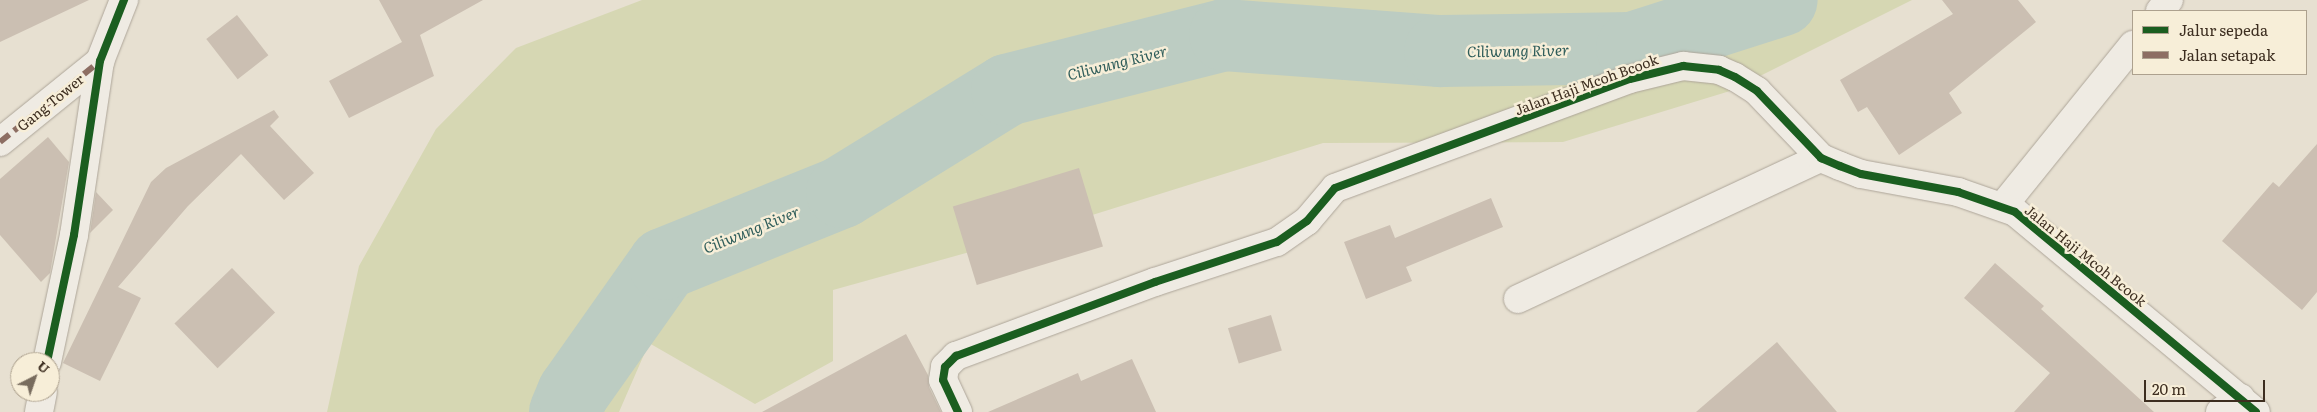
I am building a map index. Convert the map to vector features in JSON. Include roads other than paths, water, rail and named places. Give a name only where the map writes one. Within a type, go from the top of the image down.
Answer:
[{"type":"street","points":[[49,352],[74,235],[100,61],[124,0]]},
{"type":"street","points":[[2161,10],[2169,0]]},
{"type":"street","points":[[2004,206],[2132,46]]},
{"type":"street","name":"Gang Tower","points":[[0,142],[100,61]]},
{"type":"street","name":"Jalan Haji Mcoh Bcook","points":[[958,412],[942,380],[949,362],[956,356],[1155,282],[1277,242],[1307,221],[1335,188],[1663,68],[1703,68],[1735,77],[1757,91],[1821,158],[1862,174],[1924,183],[2004,206],[2239,407]]},
{"type":"street","points":[[1518,299],[1821,158]]},
{"type":"waterway","name":"Ciliwung River","points":[[565,412],[573,393],[664,264],[842,192],[1007,90],[1225,35],[1440,51],[1632,48],[1782,0]]}]
